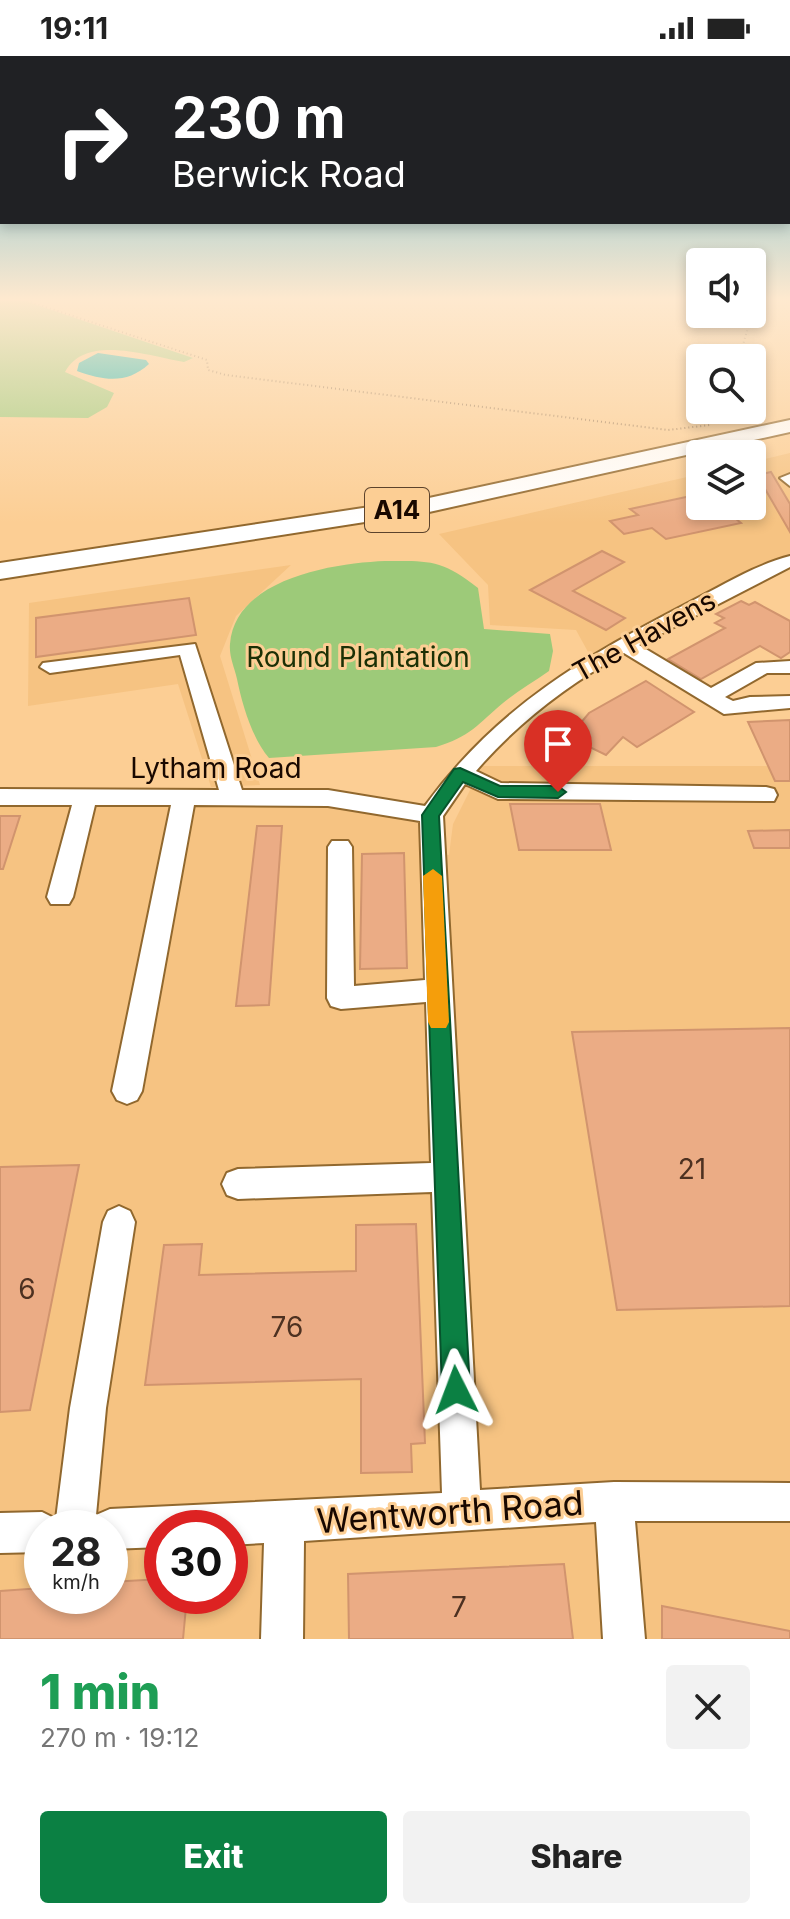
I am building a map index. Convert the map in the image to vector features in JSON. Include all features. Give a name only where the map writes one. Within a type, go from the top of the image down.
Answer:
[{"type":"highway","name":"A14","points":[[766,441],[787,435]]},
{"type":"highway","name":"A14","points":[[0,571],[429,505],[787,435]]},
{"type":"highway","name":"A14","points":[[0,584],[216,554],[403,522],[686,461]]},
{"type":"street","name":"The Havens","points":[[431,815],[460,773],[549,689],[624,644],[790,561]]},
{"type":"street","points":[[624,644],[731,709],[750,703],[790,702]]},
{"type":"street","points":[[50,667],[188,648],[232,796]]},
{"type":"street","points":[[711,696],[763,667],[790,667]]},
{"type":"street","points":[[460,773],[498,791],[766,795]]},
{"type":"street","name":"Lytham Road","points":[[0,797],[328,798],[431,815]]},
{"type":"street","points":[[60,897],[86,797]]},
{"type":"street","points":[[127,1091],[184,798]]},
{"type":"street","points":[[431,815],[436,990],[462,1511]]},
{"type":"street","points":[[340,847],[341,998],[436,990]]},
{"type":"street","points":[[238,1184],[446,1177]]},
{"type":"street","points":[[77,1510],[82,1451],[119,1222]]},
{"type":"street","points":[[614,1501],[624,1639]]},
{"type":"street","name":"Wentworth Road","points":[[128,1528],[284,1523],[614,1501],[790,1502]]},
{"type":"street","points":[[282,1639],[284,1523]]},
{"type":"street","points":[[0,1533],[24,1532]]},
{"type":"path","points":[[226,375],[660,429],[711,424]]},
{"type":"shaded area","points":[[790,453],[790,561],[593,661],[576,630],[490,625],[488,585],[439,534],[686,477],[686,520],[766,520],[766,459]]},
{"type":"shaded area","points":[[291,565],[236,616],[220,656],[260,785],[211,787],[178,684],[28,706],[29,603]]},
{"type":"shaded area","points":[[482,766],[790,766],[790,1639],[0,1639],[0,804],[259,806],[262,798],[431,815],[433,854],[449,855],[453,824]]},
{"type":"green space","points":[[0,375],[72,375],[114,393],[107,407],[88,418],[0,417]]},
{"type":"green space","name":"Round Plantation","points":[[385,561],[434,564],[465,579],[478,588],[484,629],[550,634],[553,651],[549,671],[508,699],[466,734],[436,747],[269,758],[248,720],[231,657],[230,644],[236,622],[249,603],[291,578],[340,566]]},
{"type":"water","points":[[90,375],[132,375],[115,379]]},
{"type":"building","points":[[771,472],[790,504],[790,532],[766,491],[766,473]]},
{"type":"building","points":[[686,497],[686,520],[737,520],[741,523],[666,539],[652,528],[624,534],[610,521],[638,515],[630,509]]},
{"type":"building","points":[[602,551],[624,562],[573,591],[625,618],[606,630],[530,590]]},
{"type":"building","points":[[189,598],[196,635],[36,657],[36,618]]},
{"type":"building","points":[[741,601],[749,605],[755,602],[790,621],[790,652],[781,658],[760,646],[701,679],[668,659],[725,628],[715,623],[724,618],[716,614]]},
{"type":"building","points":[[646,681],[694,712],[637,747],[623,737],[606,755],[569,737],[589,713]]},
{"type":"building","points":[[790,720],[790,781],[775,781],[748,722]]},
{"type":"building","points":[[510,804],[600,804],[611,850],[519,850]]},
{"type":"building","points":[[0,816],[20,816],[3,869],[0,869]]},
{"type":"building","points":[[257,826],[282,826],[269,1005],[236,1006]]},
{"type":"building","points":[[790,830],[790,848],[754,848],[748,831]]},
{"type":"building","points":[[404,853],[407,968],[360,969],[362,854]]},
{"type":"building","points":[[790,1028],[790,1306],[617,1310],[572,1032]]},
{"type":"building","points":[[79,1165],[30,1410],[0,1412],[0,1167]]},
{"type":"building","points":[[416,1224],[425,1443],[411,1444],[412,1472],[361,1473],[361,1379],[145,1385],[164,1245],[202,1244],[199,1275],[356,1271],[356,1225]]},
{"type":"building","points":[[564,1564],[573,1639],[349,1639],[348,1574]]},
{"type":"building","points":[[144,1580],[144,1614],[185,1614],[183,1639],[0,1639],[0,1591],[24,1589],[24,1614],[128,1614],[128,1581]]},
{"type":"building","points":[[662,1606],[790,1631],[790,1639],[662,1639]]},
{"type":"slow traffic","points":[[433,876],[439,1022]]},
{"type":"route","points":[[456,1390],[436,990],[431,815],[460,773],[498,791],[558,792]]}]
